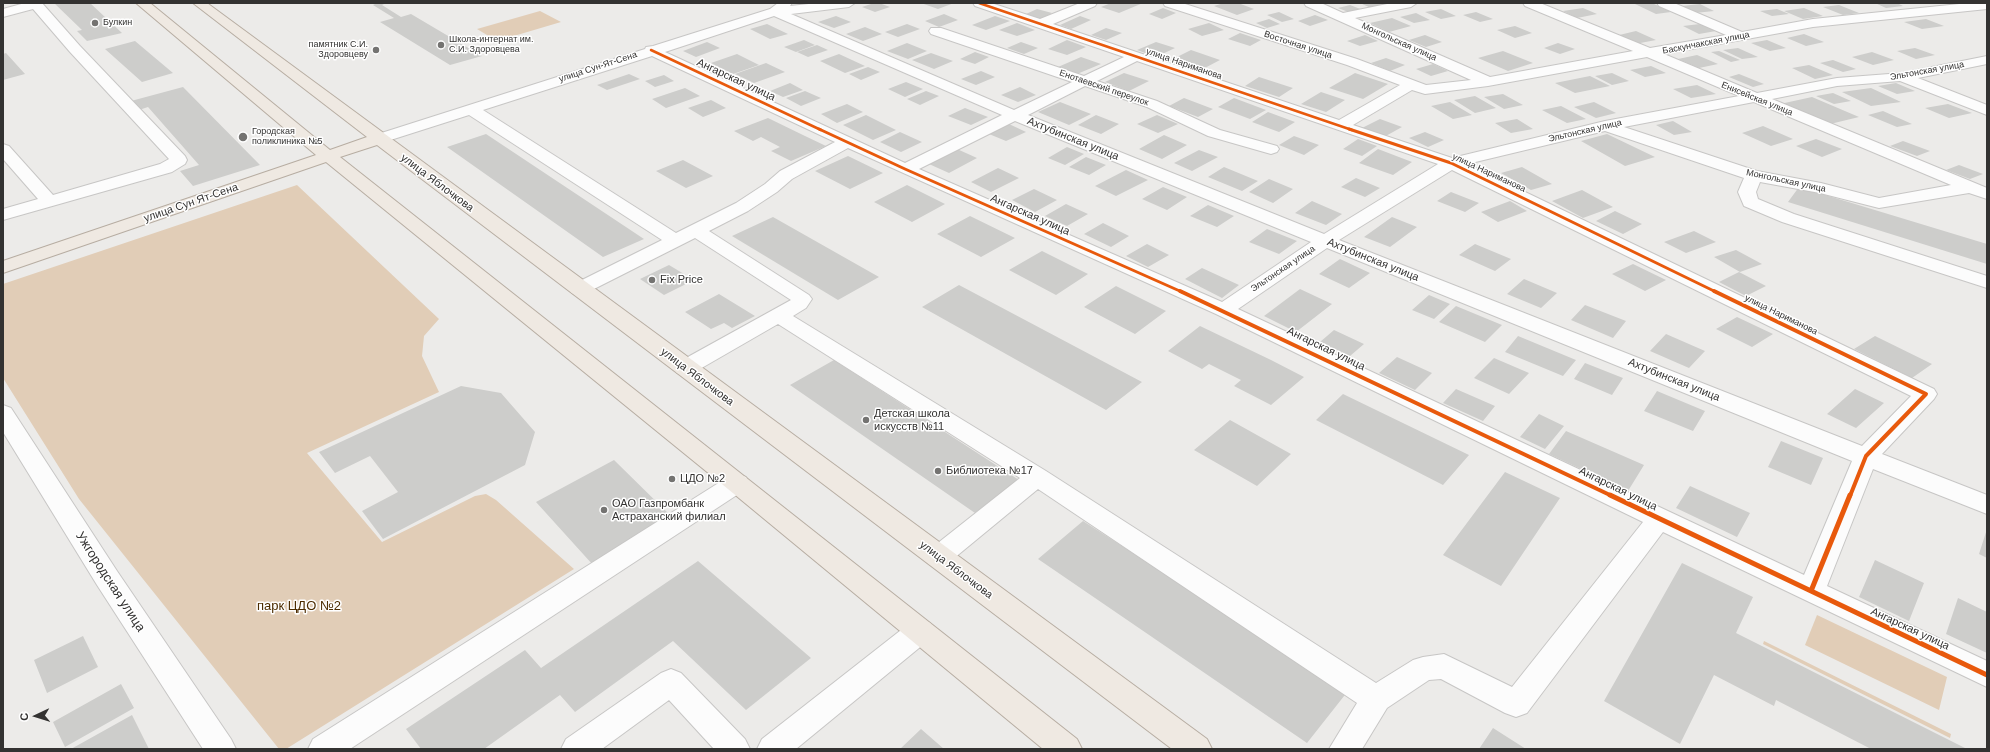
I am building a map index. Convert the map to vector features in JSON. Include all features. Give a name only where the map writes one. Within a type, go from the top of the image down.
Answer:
[{"type":"main road","points":[[142,3],[328,156],[737,483],[1066,749]]},
{"type":"main road","name":"улица Яблочкова","points":[[199,3],[378,139],[1196,749]]},
{"type":"main road","name":"улица Сун Ят-Сена","points":[[3,267],[378,139]]},
{"type":"street","name":"улица Сун-Ят-Сена","points":[[378,139],[780,8],[845,3]]},
{"type":"street","name":"улица Нариманова","points":[[979,3],[1451,163],[1926,394],[1866,456]]},
{"type":"street","points":[[1041,24],[1091,3]]},
{"type":"street","name":"Восточная улица","points":[[1169,3],[1352,62],[1425,90]]},
{"type":"street","name":"Монгольская улица","points":[[1310,3],[1488,82]]},
{"type":"street","points":[[1341,17],[1411,3]]},
{"type":"street","name":"Енисейская улица","points":[[1528,3],[1987,194]]},
{"type":"street","points":[[1663,3],[1741,36]]},
{"type":"street","points":[[3,13],[36,4],[179,160],[166,168],[3,215]]},
{"type":"street","name":"Баскунчакская улица","points":[[1425,90],[1488,82],[1649,54],[1813,23],[1987,5]]},
{"type":"street","name":"Ахтубинская улица","points":[[780,8],[1014,115],[1325,241],[1987,505]]},
{"type":"street","name":"Енотаевский переулок","points":[[936,31],[1152,104],[1214,133],[1271,149]]},
{"type":"street","name":"Ангарская улица","points":[[651,50],[905,169],[1222,310],[1987,675]]},
{"type":"street","points":[[905,169],[1136,56]]},
{"type":"street","name":"Эльтонская улица","points":[[1222,310],[1325,241],[1451,163],[1605,126],[1837,82],[1902,77],[1987,60]]},
{"type":"street","points":[[1902,77],[1987,110]]},
{"type":"street","points":[[1341,125],[1411,85]]},
{"type":"street","points":[[471,109],[674,240]]},
{"type":"street","name":"Монгольская улица","points":[[1605,126],[1754,176],[1821,188],[1879,203],[1971,187]]},
{"type":"street","points":[[579,289],[742,207],[771,188],[786,175],[847,142]]},
{"type":"street","points":[[3,149],[50,202]]},
{"type":"street","points":[[1754,176],[1747,192],[1750,202],[1788,218],[1987,282]]},
{"type":"street","points":[[685,368],[779,316],[799,304],[802,300],[695,230]]},
{"type":"street","points":[[779,316],[1036,476],[1376,699]]},
{"type":"street","name":"Ужгородская улица","points":[[3,413],[107,578],[220,749]]},
{"type":"street","points":[[1811,591],[1866,456]]},
{"type":"street","points":[[938,557],[1036,476]]},
{"type":"street","points":[[324,749],[737,483]]},
{"type":"street","points":[[1344,749],[1376,699],[1423,669],[1444,666],[1516,704],[1659,519]]},
{"type":"street","points":[[773,749],[920,631]]},
{"type":"street","points":[[577,749],[671,682],[734,749]]},
{"type":"green space","points":[[540,11],[561,22],[497,41],[477,29]]},
{"type":"green space","name":"парк ЦДО №2","points":[[297,185],[439,319],[424,336],[422,356],[439,392],[307,453],[382,542],[475,496],[486,494],[496,500],[574,569],[286,749],[279,749],[79,499],[3,378],[3,284]]},
{"type":"green space","points":[[1817,615],[1947,677],[1939,710],[1805,645]]},
{"type":"green space","points":[[1764,641],[1951,734],[1950,738],[1763,644]]},
{"type":"building","points":[[54,3],[90,3],[122,33],[87,41],[77,31],[82,30]]},
{"type":"building","name":"Школа-интернат им. С.И. Здоровцева","points":[[377,3],[386,3],[382,5],[401,17],[411,14],[482,56],[450,65],[380,22],[394,18],[373,5]]},
{"type":"building","points":[[879,3],[890,7],[875,12],[862,7]]},
{"type":"building","points":[[921,3],[954,3],[938,9]]},
{"type":"building","points":[[1111,3],[1143,3],[1119,13],[1101,7]]},
{"type":"building","points":[[1224,3],[1238,3],[1254,9],[1237,15],[1214,6]]},
{"type":"building","points":[[1360,3],[1377,3],[1382,5],[1371,8]]},
{"type":"building","points":[[1652,3],[1671,12],[1656,14],[1635,4]]},
{"type":"building","points":[[1875,3],[1897,3],[1903,6],[1886,8]]},
{"type":"building","points":[[1700,4],[1714,11],[1695,13],[1682,6]]},
{"type":"building","points":[[1350,5],[1363,10],[1351,13],[1338,8]]},
{"type":"building","points":[[1839,5],[1859,13],[1843,15],[1823,7]]},
{"type":"building","points":[[1163,8],[1176,13],[1162,19],[1149,14]]},
{"type":"building","points":[[1583,8],[1597,14],[1577,18],[1563,11]]},
{"type":"building","points":[[1804,8],[1823,16],[1803,19],[1784,11]]},
{"type":"building","points":[[1037,9],[1052,13],[1041,19],[1026,14]]},
{"type":"building","points":[[1441,9],[1456,16],[1441,19],[1425,12]]},
{"type":"building","points":[[1777,9],[1789,14],[1772,16],[1760,11]]},
{"type":"building","points":[[1279,12],[1294,19],[1282,22],[1267,15]]},
{"type":"building","points":[[1476,12],[1493,19],[1480,22],[1463,15]]},
{"type":"building","points":[[1416,13],[1430,20],[1414,23],[1400,17]]},
{"type":"building","points":[[944,14],[958,20],[939,27],[925,21]]},
{"type":"building","points":[[1315,15],[1328,20],[1310,26],[1298,21]]},
{"type":"building","points":[[836,16],[851,22],[834,28],[818,22]]},
{"type":"building","points":[[995,16],[1010,21],[986,30],[972,25]]},
{"type":"building","points":[[1080,16],[1091,20],[1071,29],[1060,25]]},
{"type":"building","points":[[1392,18],[1411,26],[1389,32],[1370,23]]},
{"type":"building","points":[[1269,19],[1280,24],[1267,28],[1256,23]]},
{"type":"building","points":[[1926,19],[1944,26],[1922,29],[1904,22]]},
{"type":"building","points":[[1017,23],[1035,30],[1017,36],[999,30]]},
{"type":"building","points":[[1209,23],[1224,30],[1202,36],[1188,29]]},
{"type":"building","points":[[767,24],[788,34],[770,39],[750,29]]},
{"type":"building","points":[[907,24],[920,29],[898,37],[885,32]]},
{"type":"building","points":[[1700,24],[1716,31],[1699,34],[1683,26]]},
{"type":"building","points":[[1515,26],[1532,33],[1515,38],[1497,30]]},
{"type":"building","points":[[865,27],[882,34],[863,41],[846,34]]},
{"type":"building","points":[[1106,28],[1122,33],[1106,40],[1091,35]]},
{"type":"building","points":[[1636,31],[1656,40],[1635,44],[1615,36]]},
{"type":"building","points":[[1240,33],[1261,40],[1250,46],[1228,39]]},
{"type":"building","points":[[1804,34],[1824,42],[1806,46],[1787,38]]},
{"type":"building","points":[[1365,35],[1378,41],[1360,46],[1347,41]]},
{"type":"building","points":[[1425,35],[1442,42],[1426,47],[1409,40]]},
{"type":"building","points":[[804,40],[815,45],[796,52],[784,47]]},
{"type":"building","points":[[1067,40],[1086,47],[1067,55],[1048,49]]},
{"type":"building","points":[[1767,40],[1786,48],[1770,51],[1751,43]]},
{"type":"building","points":[[135,41],[173,73],[142,82],[105,49]]},
{"type":"building","points":[[707,42],[720,48],[696,57],[683,51]]},
{"type":"building","points":[[1021,42],[1038,48],[1024,54],[1007,48]]},
{"type":"building","points":[[1156,42],[1175,48],[1156,57],[1137,50]]},
{"type":"building","points":[[907,43],[927,51],[908,59],[887,51]]},
{"type":"building","points":[[1558,43],[1575,49],[1560,54],[1544,48]]},
{"type":"building","points":[[817,45],[828,50],[808,57],[797,52]]},
{"type":"building","points":[[1738,48],[1758,57],[1742,59],[1723,50]]},
{"type":"building","points":[[1915,48],[1935,55],[1916,59],[1897,51]]},
{"type":"building","points":[[1191,50],[1220,60],[1199,71],[1169,61]]},
{"type":"building","points":[[1503,51],[1533,63],[1508,71],[1478,58]]},
{"type":"building","points":[[1719,51],[1740,60],[1731,62],[1711,52]]},
{"type":"building","points":[[975,52],[989,57],[975,64],[960,59]]},
{"type":"building","points":[[1872,52],[1894,60],[1873,65],[1852,57]]},
{"type":"building","points":[[6,53],[25,74],[3,80],[3,54]]},
{"type":"building","points":[[931,53],[953,61],[934,69],[912,60]]},
{"type":"building","points":[[737,54],[759,65],[733,74],[711,63]]},
{"type":"building","points":[[839,54],[865,66],[845,73],[820,61]]},
{"type":"building","points":[[1697,55],[1718,64],[1699,68],[1678,59]]},
{"type":"building","points":[[1081,57],[1101,64],[1077,74],[1058,67]]},
{"type":"building","points":[[1386,58],[1405,65],[1390,71],[1371,63]]},
{"type":"building","points":[[1833,60],[1856,69],[1843,72],[1820,63]]},
{"type":"building","points":[[766,63],[785,72],[754,83],[735,74]]},
{"type":"building","points":[[1433,64],[1448,71],[1431,76],[1416,69]]},
{"type":"building","points":[[1809,65],[1833,75],[1815,79],[1792,68]]},
{"type":"building","points":[[1651,66],[1666,73],[1645,77],[1630,70]]},
{"type":"building","points":[[868,67],[880,72],[861,80],[849,74]]},
{"type":"building","points":[[981,71],[995,77],[976,85],[961,79]]},
{"type":"building","points":[[1124,73],[1149,81],[1129,91],[1105,82]]},
{"type":"building","points":[[1355,73],[1388,84],[1363,99],[1329,88]]},
{"type":"building","points":[[1612,73],[1629,81],[1612,85],[1595,76]]},
{"type":"building","points":[[629,74],[640,79],[607,90],[597,85]]},
{"type":"building","points":[[1739,74],[1764,84],[1753,87],[1729,77]]},
{"type":"building","points":[[664,75],[674,81],[655,87],[645,81]]},
{"type":"building","points":[[1590,76],[1610,86],[1575,93],[1555,83]]},
{"type":"building","points":[[1259,77],[1293,88],[1279,97],[1245,86]]},
{"type":"building","points":[[906,82],[923,89],[905,97],[888,89]]},
{"type":"building","points":[[790,83],[803,90],[783,97],[770,91]]},
{"type":"building","points":[[1896,83],[1915,91],[1897,94],[1878,86]]},
{"type":"building","points":[[1697,85],[1716,94],[1691,98],[1673,89]]},
{"type":"building","points":[[183,87],[260,165],[193,186],[180,171],[199,165],[148,107],[139,110],[131,101]]},
{"type":"building","points":[[1020,87],[1036,95],[1018,102],[1001,95]]},
{"type":"building","points":[[685,88],[700,96],[666,108],[652,99]]},
{"type":"building","points":[[1871,88],[1901,102],[1871,106],[1842,92]]},
{"type":"building","points":[[805,91],[821,98],[801,106],[786,98]]},
{"type":"building","points":[[926,91],[939,96],[920,105],[907,99]]},
{"type":"building","points":[[1321,92],[1345,100],[1326,112],[1301,104]]},
{"type":"building","points":[[1833,93],[1851,101],[1834,104],[1816,96]]},
{"type":"building","points":[[1503,94],[1523,105],[1504,109],[1484,97]]},
{"type":"building","points":[[1475,96],[1496,108],[1475,113],[1454,100]]},
{"type":"building","points":[[1812,97],[1859,117],[1826,125],[1780,104]]},
{"type":"building","points":[[1184,98],[1213,109],[1198,117],[1169,106]]},
{"type":"building","points":[[1234,98],[1266,110],[1250,119],[1218,107]]},
{"type":"building","points":[[711,100],[726,108],[703,117],[688,108]]},
{"type":"building","points":[[1060,102],[1091,114],[1069,125],[1038,112]]},
{"type":"building","points":[[1450,102],[1472,115],[1453,119],[1431,106]]},
{"type":"building","points":[[1594,102],[1616,113],[1596,118],[1574,107]]},
{"type":"building","points":[[847,104],[863,112],[837,123],[821,114]]},
{"type":"building","points":[[1948,104],[1972,113],[1949,118],[1925,108]]},
{"type":"building","points":[[1561,106],[1586,119],[1567,123],[1542,110]]},
{"type":"building","points":[[965,108],[988,117],[971,125],[948,116]]},
{"type":"building","points":[[1883,111],[1912,124],[1897,127],[1868,115]]},
{"type":"building","points":[[1268,112],[1295,122],[1279,132],[1252,122]]},
{"type":"building","points":[[866,115],[896,130],[873,140],[843,125]]},
{"type":"building","points":[[1096,115],[1119,124],[1101,134],[1078,125]]},
{"type":"building","points":[[1157,115],[1178,124],[1158,133],[1137,124]]},
{"type":"building","points":[[768,118],[826,146],[791,161],[771,151],[780,147],[761,137],[753,141],[734,131]]},
{"type":"building","points":[[1380,119],[1402,127],[1384,137],[1362,128]]},
{"type":"building","points":[[1517,119],[1533,129],[1511,133],[1495,123]]},
{"type":"building","points":[[1673,121],[1692,132],[1674,135],[1656,125]]},
{"type":"building","points":[[1009,124],[1026,132],[1006,141],[989,134]]},
{"type":"building","points":[[1763,126],[1793,139],[1771,146],[1742,133]]},
{"type":"building","points":[[900,132],[922,142],[901,152],[880,142]]},
{"type":"building","points":[[1425,132],[1444,140],[1428,147],[1409,138]]},
{"type":"building","points":[[486,134],[644,239],[603,257],[447,147]]},
{"type":"building","points":[[1607,134],[1655,157],[1625,166],[1581,141]]},
{"type":"building","points":[[1164,135],[1187,145],[1162,159],[1139,149]]},
{"type":"building","points":[[1294,136],[1319,145],[1304,155],[1279,145]]},
{"type":"building","points":[[1358,139],[1377,146],[1362,156],[1343,149]]},
{"type":"building","points":[[1816,139],[1842,149],[1822,157],[1796,146]]},
{"type":"building","points":[[1903,141],[1930,151],[1917,156],[1890,146]]},
{"type":"building","points":[[1067,147],[1084,154],[1065,165],[1048,158]]},
{"type":"building","points":[[957,149],[977,158],[949,173],[929,164]]},
{"type":"building","points":[[1378,149],[1412,162],[1393,175],[1359,163]]},
{"type":"building","points":[[1199,150],[1218,157],[1192,171],[1174,163]]},
{"type":"building","points":[[848,156],[883,173],[850,189],[815,171]]},
{"type":"building","points":[[1086,157],[1106,165],[1089,175],[1069,167]]},
{"type":"building","points":[[683,160],[713,176],[686,188],[656,171]]},
{"type":"building","points":[[1959,165],[1983,174],[1970,179],[1946,170]]},
{"type":"building","points":[[1224,167],[1258,181],[1242,191],[1208,177]]},
{"type":"building","points":[[1522,167],[1552,184],[1531,190],[1501,173]]},
{"type":"building","points":[[998,168],[1019,178],[991,192],[971,182]]},
{"type":"building","points":[[1126,170],[1148,180],[1116,196],[1095,186]]},
{"type":"building","points":[[1356,178],[1380,188],[1365,197],[1341,187]]},
{"type":"building","points":[[1269,179],[1293,189],[1273,203],[1249,192]]},
{"type":"building","points":[[907,185],[945,204],[912,222],[874,202]]},
{"type":"building","points":[[1163,187],[1187,197],[1167,210],[1142,199]]},
{"type":"building","points":[[1799,187],[1987,244],[1987,264],[1788,202]]},
{"type":"building","points":[[1034,189],[1057,200],[1035,212],[1012,200]]},
{"type":"building","points":[[1582,190],[1613,207],[1583,218],[1552,201]]},
{"type":"building","points":[[1451,192],[1479,203],[1465,212],[1437,201]]},
{"type":"building","points":[[1312,201],[1342,214],[1326,225],[1295,213]]},
{"type":"building","points":[[1510,201],[1527,211],[1498,222],[1481,212]]},
{"type":"building","points":[[1066,204],[1088,214],[1067,226],[1045,216]]},
{"type":"building","points":[[1208,205],[1234,216],[1217,227],[1190,216]]},
{"type":"building","points":[[1615,211],[1642,224],[1623,234],[1596,221]]},
{"type":"building","points":[[970,216],[1015,238],[981,257],[937,234]]},
{"type":"building","points":[[773,217],[879,277],[838,300],[732,236]]},
{"type":"building","points":[[1392,217],[1417,227],[1390,247],[1364,237]]},
{"type":"building","points":[[1103,223],[1129,236],[1111,247],[1084,234]]},
{"type":"building","points":[[1267,229],[1297,241],[1279,254],[1249,242]]},
{"type":"building","points":[[1694,231],[1716,242],[1686,253],[1664,242]]},
{"type":"building","points":[[1147,244],[1169,255],[1148,267],[1126,256]]},
{"type":"building","points":[[1475,244],[1511,259],[1495,271],[1459,255]]},
{"type":"building","points":[[1736,250],[1762,264],[1740,272],[1714,257]]},
{"type":"building","points":[[1042,251],[1088,274],[1056,295],[1009,270]]},
{"type":"building","points":[[1340,259],[1370,273],[1349,288],[1319,274]]},
{"type":"building","points":[[1633,264],[1666,280],[1645,291],[1612,274]]},
{"type":"building","points":[[669,265],[694,280],[664,295],[640,279]]},
{"type":"building","points":[[1202,268],[1239,285],[1222,298],[1185,279]]},
{"type":"building","points":[[1739,272],[1766,286],[1746,296],[1719,282]]},
{"type":"building","points":[[1524,279],[1557,293],[1541,308],[1507,294]]},
{"type":"building","points":[[959,285],[1142,382],[1106,410],[922,307]]},
{"type":"building","points":[[1116,286],[1166,311],[1135,334],[1084,307]]},
{"type":"building","points":[[1300,289],[1332,304],[1296,332],[1264,316]]},
{"type":"building","points":[[719,294],[755,316],[732,328],[724,323],[711,329],[685,312]]},
{"type":"building","points":[[1429,295],[1450,304],[1434,319],[1412,310]]},
{"type":"building","points":[[1585,305],[1626,321],[1613,338],[1571,320]]},
{"type":"building","points":[[1456,306],[1502,325],[1485,342],[1439,322]]},
{"type":"building","points":[[1737,317],[1773,334],[1752,347],[1716,329]]},
{"type":"building","points":[[1200,326],[1304,377],[1271,405],[1234,386],[1241,380],[1209,364],[1202,369],[1168,351]]},
{"type":"building","points":[[1334,330],[1364,344],[1350,356],[1320,342]]},
{"type":"building","points":[[1666,334],[1705,351],[1689,368],[1650,351]]},
{"type":"building","points":[[1518,336],[1576,360],[1563,376],[1505,352]]},
{"type":"building","points":[[1875,336],[1932,364],[1912,378],[1854,349]]},
{"type":"building","points":[[1397,357],[1432,373],[1415,390],[1379,373]]},
{"type":"building","points":[[1494,358],[1529,373],[1509,394],[1474,378]]},
{"type":"building","points":[[834,360],[1019,480],[975,513],[790,385]]},
{"type":"building","points":[[1585,363],[1623,378],[1612,395],[1574,379]]},
{"type":"building","points":[[461,386],[501,393],[535,432],[525,465],[383,539],[362,511],[398,492],[370,456],[335,473],[319,452]]},
{"type":"building","points":[[1456,389],[1495,406],[1483,421],[1443,403]]},
{"type":"building","points":[[1855,389],[1884,403],[1856,428],[1827,414]]},
{"type":"building","points":[[1657,391],[1705,411],[1693,431],[1644,411]]},
{"type":"building","points":[[1343,394],[1469,455],[1443,485],[1316,420]]},
{"type":"building","points":[[1539,414],[1564,426],[1545,449],[1520,437]]},
{"type":"building","points":[[1230,420],[1291,454],[1257,486],[1194,450]]},
{"type":"building","points":[[1566,431],[1644,465],[1628,491],[1549,454]]},
{"type":"building","points":[[1781,441],[1823,458],[1811,485],[1768,467]]},
{"type":"building","name":"ОАО Газпромбанк Астраханский филиал","points":[[614,460],[673,518],[593,565],[536,502]]},
{"type":"building","points":[[1505,472],[1560,498],[1501,586],[1443,555]]},
{"type":"building","points":[[1690,486],[1750,513],[1737,537],[1676,508]]},
{"type":"building","points":[[1083,521],[1348,691],[1307,743],[1038,559]]},
{"type":"building","points":[[1987,529],[1987,558],[1979,554]]},
{"type":"building","points":[[1875,560],[1924,583],[1909,621],[1859,597]]},
{"type":"building","points":[[698,561],[811,658],[746,710],[673,641],[575,712],[560,695],[484,749],[421,749],[406,729],[525,650],[541,668]]},
{"type":"building","points":[[1682,563],[1753,597],[1736,633],[1967,749],[1871,749],[1776,700],[1774,706],[1714,675],[1680,744],[1604,701]]},
{"type":"building","points":[[1958,598],[1987,612],[1987,653],[1946,634]]},
{"type":"building","points":[[83,636],[98,667],[47,693],[34,660]]},
{"type":"building","points":[[121,684],[134,708],[65,747],[53,722]]},
{"type":"building","points":[[132,715],[149,749],[71,749]]},
{"type":"building","points":[[1493,728],[1526,749],[1479,749]]},
{"type":"building","points":[[921,729],[944,749],[900,749]]},
{"type":"cycle path","points":[[979,3],[1451,163],[1926,394],[1866,456],[1811,591]]},
{"type":"cycle path","points":[[651,50],[905,169],[1223,310],[1987,675]]},
{"type":"place","name":"Булкин","points":[[95,23]]},
{"type":"place","name":"Школа-интернат им. С.И. Здоровцева","points":[[441,45]]},
{"type":"place","name":"памятник С.И. Здоровцеву","points":[[376,50]]},
{"type":"place","name":"Городская поликлиника №5","points":[[243,137]]},
{"type":"place","name":"Fix Price","points":[[652,280]]},
{"type":"place","name":"Детская школа искусств №11","points":[[866,420]]},
{"type":"place","name":"Библиотека №17","points":[[938,471]]},
{"type":"place","name":"ЦДО №2","points":[[672,479]]},
{"type":"place","name":"ОАО Газпромбанк Астраханский филиал","points":[[604,510]]}]
